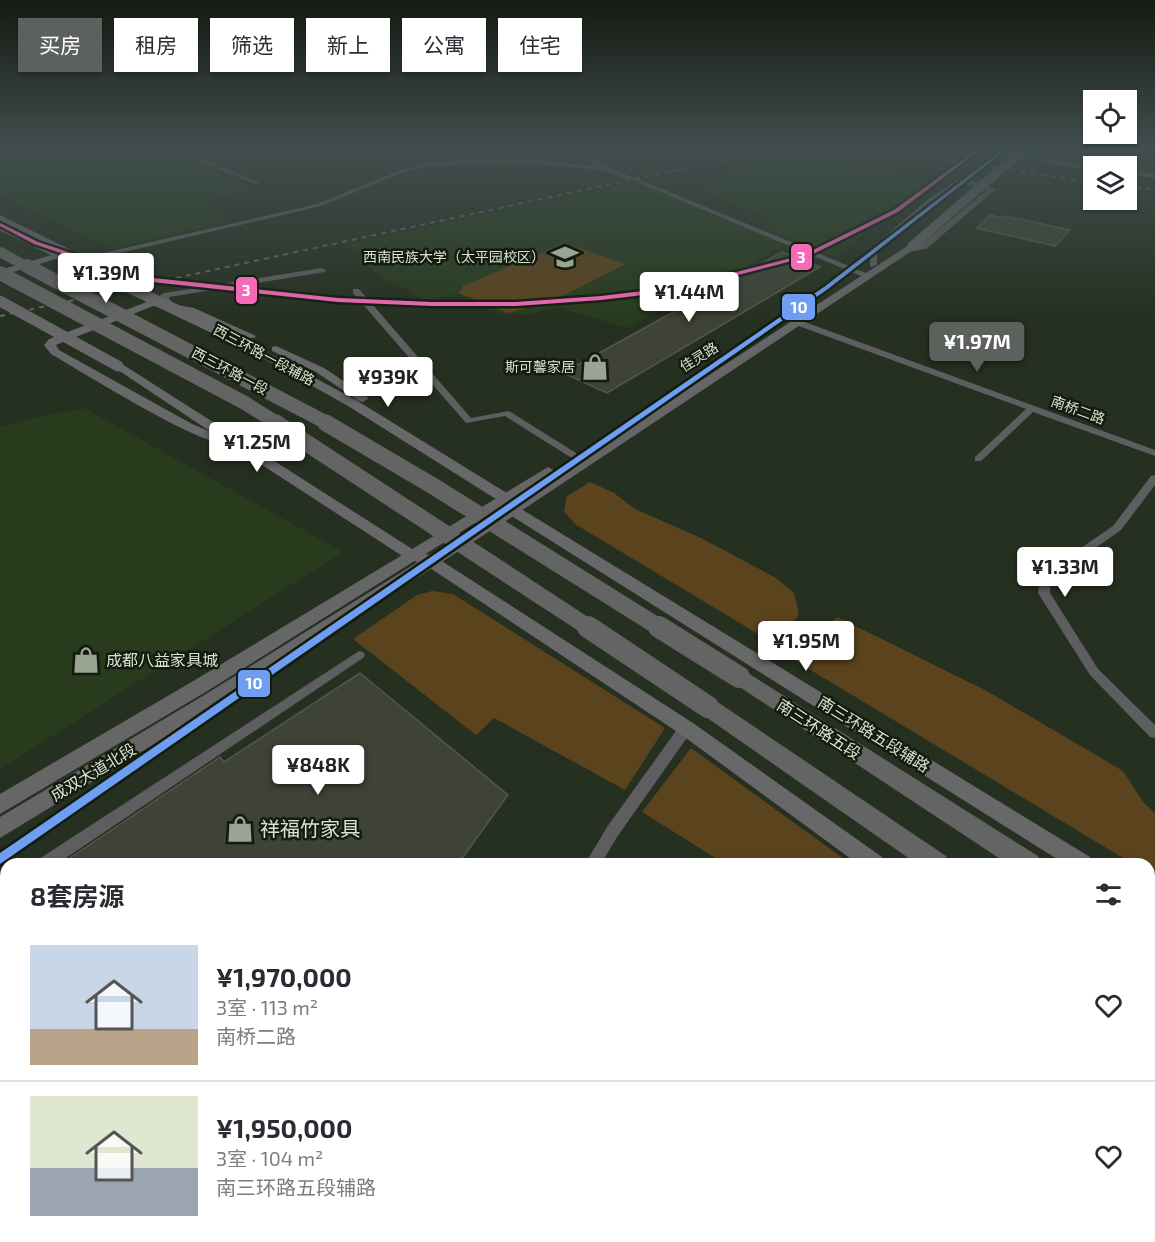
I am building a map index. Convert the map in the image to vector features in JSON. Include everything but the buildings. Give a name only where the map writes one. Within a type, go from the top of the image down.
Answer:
[{"type":"highway","name":"西三环路一段","points":[[0,252],[332,426],[485,519]]},
{"type":"highway","name":"西三环路一段","points":[[0,273],[245,403],[454,538],[708,707],[928,858]]},
{"type":"highway","name":"南三环路五段","points":[[485,519],[739,677],[1020,858]]},
{"type":"main road","name":"佳灵路","points":[[907,247],[954,205]]},
{"type":"main road","name":"佳灵路","points":[[508,504],[907,247],[960,205]]},
{"type":"main road","points":[[0,218],[70,253]]},
{"type":"main road","name":"西三环路一段辅路","points":[[0,226],[235,339],[343,398],[508,504]]},
{"type":"main road","points":[[0,273],[70,253]]},
{"type":"main road","points":[[0,301],[118,366],[686,728],[867,858]]},
{"type":"main road","points":[[255,453],[187,427],[55,352],[50,345],[53,341],[152,303],[168,303],[233,328],[320,370],[363,398],[393,429]]},
{"type":"main road","name":"佳灵路","points":[[508,504],[573,455],[792,320]]},
{"type":"main road","points":[[421,558],[508,504]]},
{"type":"main road","name":"南三环路五段辅路","points":[[508,504],[1073,858]]},
{"type":"main road","name":"成双大道北段","points":[[0,806],[421,558]]},
{"type":"main road","name":"成双大道北段","points":[[0,828],[213,699],[421,558]]},
{"type":"street","points":[[70,253],[90,258],[318,205]]},
{"type":"street","points":[[701,205],[867,272],[873,252],[928,205]]},
{"type":"street","points":[[907,247],[923,247],[973,205]]},
{"type":"street","points":[[168,303],[164,296],[322,270]]},
{"type":"street","points":[[356,291],[470,422],[506,413],[573,455]]},
{"type":"street","name":"南桥二路","points":[[792,320],[1155,453]]},
{"type":"street","points":[[978,459],[1032,408]]},
{"type":"street","points":[[1155,478],[1117,528],[1044,579],[1044,593],[1094,672],[1155,733]]},
{"type":"street","points":[[53,858],[359,655]]},
{"type":"street","points":[[597,858],[612,832],[686,728]]},
{"type":"shaded area","points":[[19,205],[209,205],[225,222],[112,249]]},
{"type":"shaded area","name":"西南民族大学（太平园校区）","points":[[529,205],[692,205],[785,244],[744,268],[627,328],[558,307],[528,315],[501,314],[458,294],[424,301],[407,289],[385,280],[360,259],[368,254],[342,245]]},
{"type":"shaded area","points":[[737,205],[899,205],[835,257],[762,227],[775,220]]},
{"type":"shaded area","points":[[564,243],[626,264],[538,308],[532,306],[509,313],[459,293],[463,286]]},
{"type":"shaded area","name":"成都八益家具城","points":[[84,408],[343,552],[0,769],[0,428],[23,420]]},
{"type":"shaded area","points":[[590,482],[614,493],[635,509],[701,538],[776,578],[794,593],[799,614],[778,646],[575,524],[564,511],[567,496]]},
{"type":"shaded area","points":[[432,591],[453,594],[665,728],[625,790],[494,718],[476,735],[353,639],[417,595]]},
{"type":"shaded area","points":[[837,617],[987,691],[1123,771],[1143,802],[1155,813],[1155,858],[1123,858],[794,660]]},
{"type":"shaded area","points":[[691,748],[843,858],[715,858],[642,812]]},
{"type":"railway","points":[[0,316],[514,205]]},
{"type":"transit line","name":"3","points":[[0,224],[36,243],[143,279],[338,300],[432,304],[516,304],[601,298],[677,289],[805,256],[904,205]]},
{"type":"transit line","name":"10","points":[[1,858],[826,288],[933,205]]},
{"type":"place","name":"西南民族大学（太平园校区）","points":[[565,257]]},
{"type":"place","name":"斯可馨家居","points":[[595,367]]},
{"type":"place","name":"成都八益家具城","points":[[86,660]]},
{"type":"place","name":"祥福竹家具","points":[[240,829]]}]
